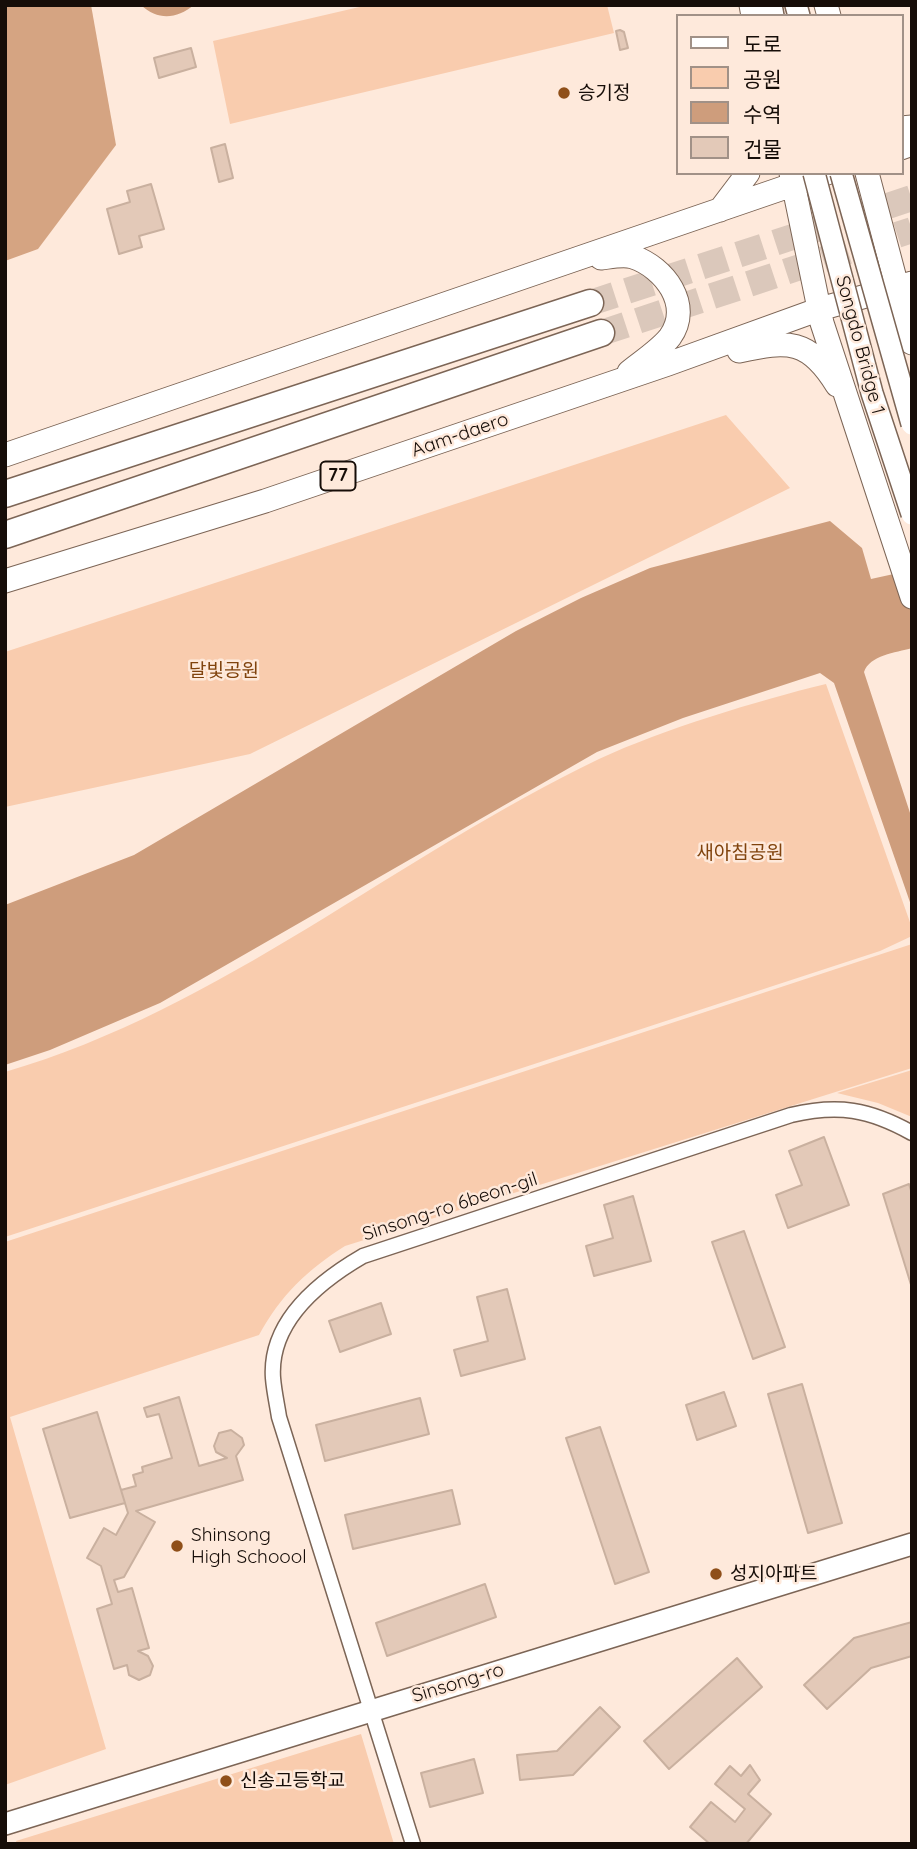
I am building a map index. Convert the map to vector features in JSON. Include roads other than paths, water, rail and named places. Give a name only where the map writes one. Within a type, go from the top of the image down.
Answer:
[{"type":"highway","points":[[5,494],[590,303]]},
{"type":"highway","points":[[5,535],[601,333]]},
{"type":"main road","points":[[720,210],[746,175]]},
{"type":"main road","points":[[5,455],[720,210],[792,179],[815,175]]},
{"type":"main road","points":[[868,175],[904,286],[912,343]]},
{"type":"main road","points":[[792,179],[820,309],[912,597]]},
{"type":"main road","points":[[578,259],[631,256],[661,271],[674,291],[678,316],[670,337],[618,381]]},
{"type":"main road","name":"Aam-daero","points":[[5,581],[265,501],[668,364],[820,309],[904,286]]},
{"type":"main road","points":[[668,364],[776,342],[798,346],[808,352],[836,382],[854,419]]},
{"type":"street","name":"Songdo Bridge 1","points":[[815,175],[872,393],[912,514]]},
{"type":"street","name":"Songdo Bridge 1","points":[[842,175],[912,424]]},
{"type":"street","name":"Sinsong-ro 6beon-gil","points":[[413,1844],[279,1417],[273,1376],[279,1345],[305,1298],[329,1276],[363,1256],[790,1115],[823,1107],[850,1110],[888,1120],[912,1133]]},
{"type":"street","name":"Sinsong-ro","points":[[5,1824],[912,1544]]},
{"type":"water","points":[[141,5],[194,5],[181,13],[161,16]]},
{"type":"water","points":[[830,521],[862,548],[871,579],[912,570],[912,648],[877,658],[864,672],[912,819],[912,908],[834,683],[820,673],[683,718],[597,752],[160,1003],[50,1050],[5,1065],[5,905],[134,855],[516,631],[581,598],[650,568]]},
{"type":"tunnel","points":[[590,303],[912,198]]},
{"type":"tunnel","points":[[601,333],[912,230]]},
{"type":"place","name":"승기정","points":[[564,93]]},
{"type":"place","name":"Shinsong High Schoool","points":[[177,1546]]},
{"type":"place","name":"성지아파트","points":[[716,1574]]},
{"type":"place","name":"신송고등학교","points":[[226,1781]]},
{"type":"park label","name":"달빛공원","points":[[224,671]]},
{"type":"park label","name":"새아침공원","points":[[740,853]]}]
